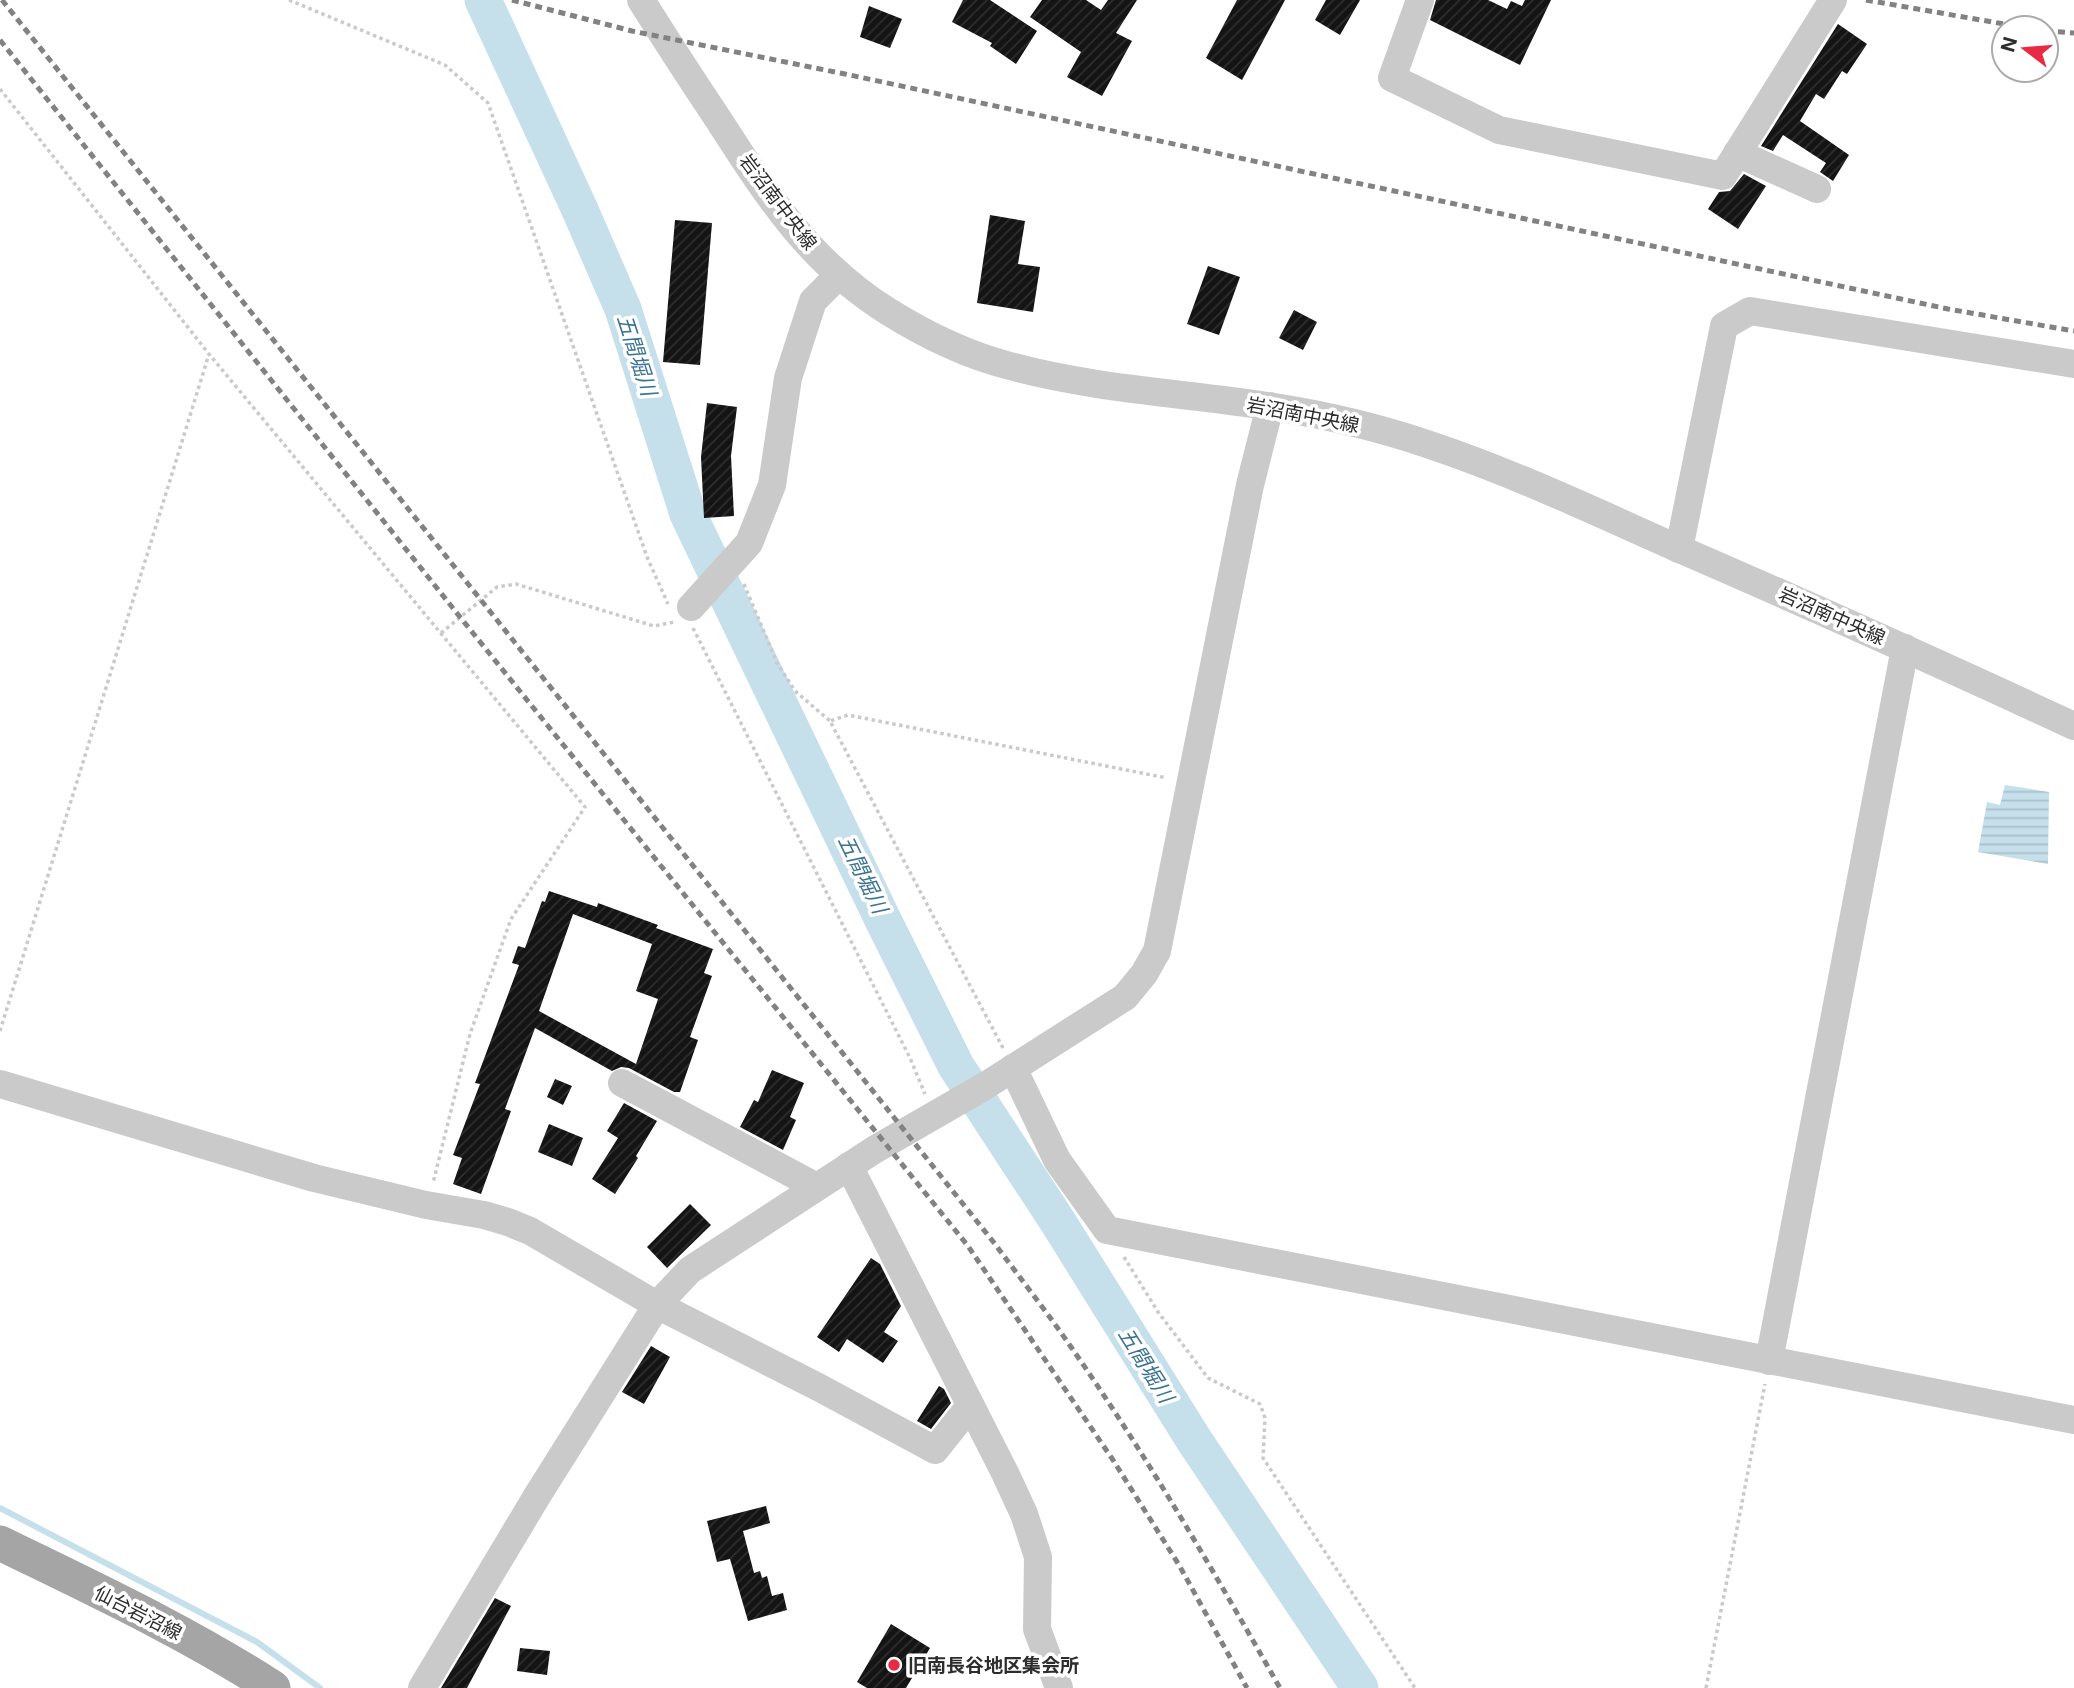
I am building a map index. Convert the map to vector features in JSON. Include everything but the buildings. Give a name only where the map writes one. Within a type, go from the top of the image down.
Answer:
[{"type":"main road","name":"仙台岩沼線","points":[[0,1543],[234,1662],[273,1688]]},
{"type":"street","name":"岩沼南中央線","points":[[641,0],[769,198],[805,243],[839,275],[886,310],[927,334],[967,352],[1011,366],[1080,380],[1270,406],[1346,421],[1428,444],[1500,471],[1679,549],[2074,726]]},
{"type":"street","points":[[1420,0],[1392,78],[1499,130],[1723,176],[1833,0]]},
{"type":"street","points":[[1737,153],[1817,189]]},
{"type":"street","points":[[691,607],[750,543],[772,485],[788,378],[813,301],[839,275]]},
{"type":"street","points":[[1679,549],[1724,326],[1751,311],[2074,364]]},
{"type":"street","points":[[422,1688],[537,1496],[657,1305],[690,1270],[849,1166],[985,1086],[1125,997],[1144,974],[1157,951],[1250,485],[1270,406]]},
{"type":"street","points":[[1769,1362],[1905,648]]},
{"type":"street","points":[[1013,1068],[1057,1160],[1107,1230],[2074,1420]]},
{"type":"street","points":[[622,1083],[817,1187]]},
{"type":"street","points":[[0,1084],[314,1178],[426,1205],[484,1215],[530,1231],[657,1305],[935,1450],[970,1406]]},
{"type":"street","points":[[849,1166],[1019,1504],[1038,1557],[1037,1629],[1059,1688]]},
{"type":"path","points":[[289,0],[445,65],[488,103],[643,544],[676,622],[654,626],[516,584],[506,584],[497,587],[441,634]]},
{"type":"path","points":[[0,89],[209,354],[585,807],[511,919],[470,1034],[440,1161],[426,1205]]},
{"type":"path","points":[[0,1031],[209,354]]},
{"type":"path","points":[[732,563],[777,663],[795,691],[830,721],[1013,1068]]},
{"type":"path","points":[[691,607],[685,614],[939,1113]]},
{"type":"path","points":[[830,721],[848,715],[1191,782]]},
{"type":"path","points":[[1107,1230],[1158,1312],[1208,1378],[1260,1404],[1265,1418],[1263,1458],[1415,1688]]},
{"type":"path","points":[[1706,1688],[1769,1362]]},
{"type":"water","points":[[2005,785],[2049,792],[2048,864],[1978,852],[1987,802],[2000,805]]},
{"type":"waterway","name":"五間堀川","points":[[483,0],[623,309],[688,514],[956,1066],[1058,1222],[1194,1440],[1360,1688]]},
{"type":"waterway","points":[[0,1508],[257,1642],[320,1688]]},
{"type":"railway","points":[[2,0],[995,1244],[1062,1334],[1153,1472],[1280,1688]]},
{"type":"railway","points":[[512,0],[632,31],[1948,309],[2074,331]]},
{"type":"railway","points":[[1866,0],[1990,22]]},
{"type":"railway","points":[[2060,32],[2074,33]]},
{"type":"railway","points":[[0,40],[460,617],[968,1246],[1113,1460],[1179,1565],[1247,1688]]},
{"type":"place","name":"旧南長谷地区集会所","points":[[894,1665]]}]
